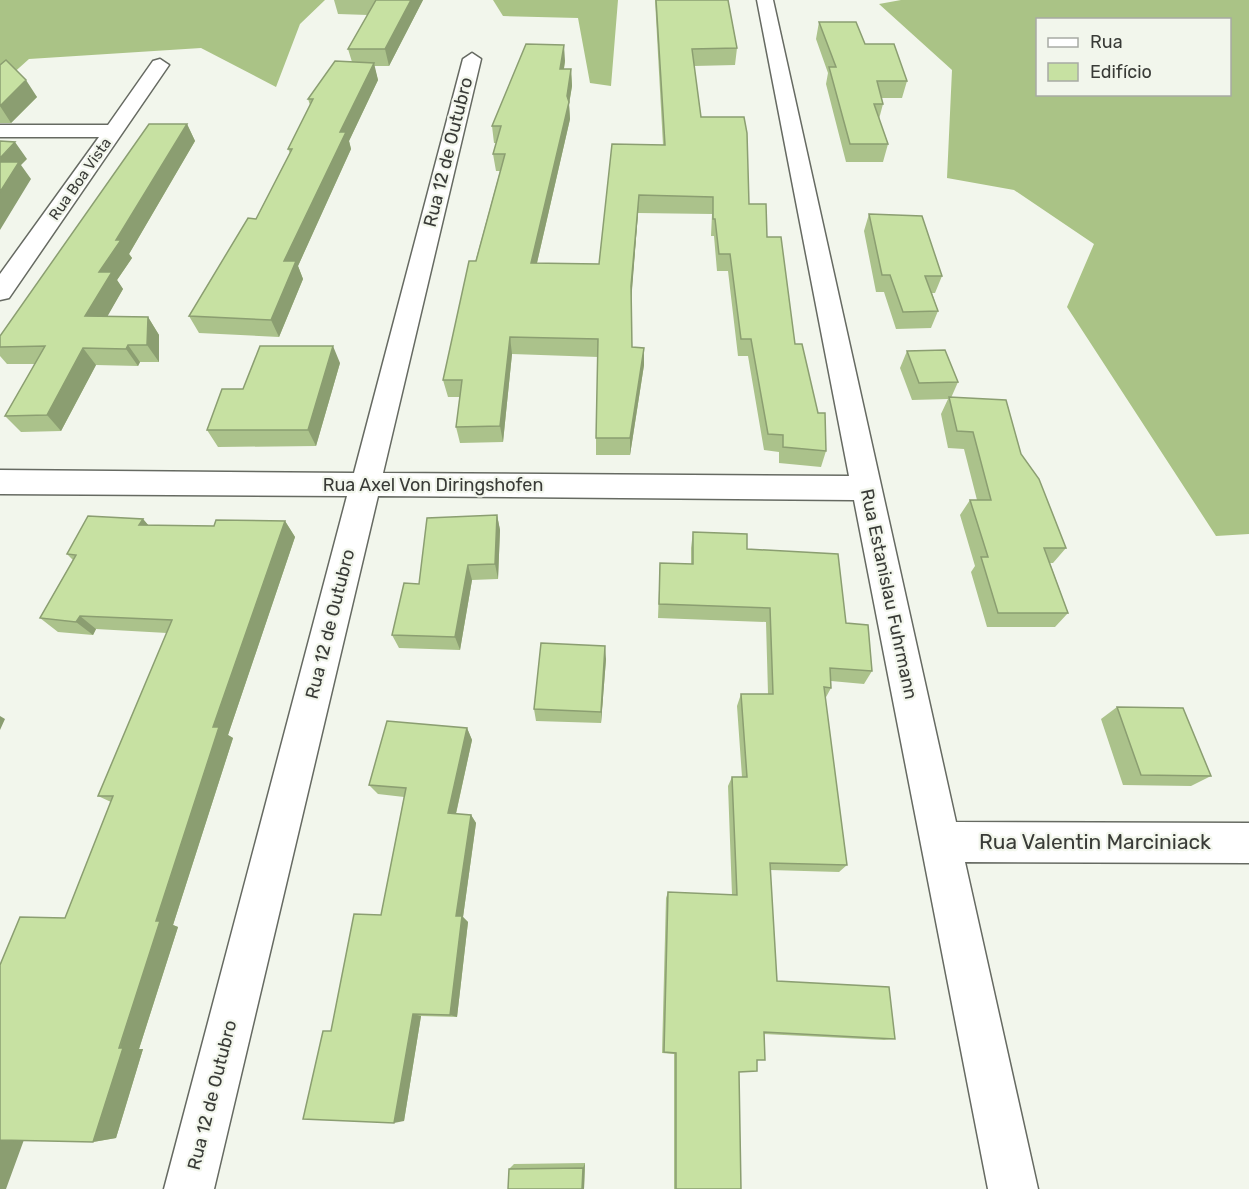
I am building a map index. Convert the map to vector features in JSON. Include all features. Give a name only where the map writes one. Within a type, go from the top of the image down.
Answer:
[{"type":"street","name":"Rua Estanislau Fuhrmann","points":[[765,0],[1013,1189]]},
{"type":"street","name":"Rua 12 de Outubro","points":[[189,1189],[472,59]]},
{"type":"street","name":"Rua Boa Vista","points":[[0,292],[160,65]]},
{"type":"street","points":[[0,130],[114,131]]},
{"type":"street","name":"Rua Axel Von Diringshofen","points":[[0,482],[867,488]]},
{"type":"street","name":"Rua Valentin Marciniack","points":[[941,842],[1249,843]]},
{"type":"green space","points":[[0,0],[325,0],[300,24],[276,87],[201,48],[29,59],[0,85]]},
{"type":"green space","points":[[493,0],[618,0],[611,86],[590,83],[578,18],[503,16]]},
{"type":"green space","points":[[901,0],[1249,0],[1249,534],[1216,536],[1067,307],[1094,244],[1014,190],[947,178],[952,70],[879,4]]},
{"type":"building","points":[[376,0],[411,0],[385,49],[348,49]]},
{"type":"building","points":[[656,0],[728,0],[737,48],[692,49],[701,117],[744,117],[747,133],[749,204],[766,204],[767,237],[781,237],[795,344],[802,344],[818,413],[825,413],[826,451],[783,447],[783,435],[768,434],[751,339],[741,339],[730,254],[719,254],[715,219],[713,219],[713,197],[639,195],[631,286],[632,347],[644,348],[630,438],[596,438],[598,339],[510,337],[500,426],[456,427],[462,380],[443,380],[469,261],[476,261],[505,154],[493,154],[501,126],[492,126],[526,44],[564,45],[560,69],[571,69],[567,96],[569,102],[531,263],[599,264],[612,144],[665,145]]},
{"type":"building","points":[[819,22],[856,22],[865,44],[894,44],[907,81],[877,81],[883,104],[874,104],[888,144],[850,144],[829,67],[836,67]]},
{"type":"building","points":[[6,60],[26,80],[0,106],[0,65]]},
{"type":"building","points":[[335,61],[374,63],[340,132],[346,132],[284,261],[296,261],[271,320],[189,316],[248,218],[256,219],[292,149],[288,149],[313,99],[308,99]]},
{"type":"building","points":[[149,124],[187,124],[116,240],[121,240],[99,272],[112,272],[85,316],[148,317],[147,345],[128,345],[126,349],[83,348],[47,415],[5,416],[45,346],[0,347],[0,336]]},
{"type":"building","points":[[0,141],[15,142],[0,158]]},
{"type":"building","points":[[0,162],[19,162],[0,192]]},
{"type":"building","points":[[869,214],[922,216],[942,276],[925,276],[938,311],[903,312],[890,275],[882,275]]},
{"type":"building","points":[[260,346],[333,346],[308,430],[207,430],[222,389],[243,389]]},
{"type":"building","points":[[945,350],[958,382],[919,383],[907,351]]},
{"type":"building","points":[[949,397],[1006,400],[1021,454],[1039,479],[1066,548],[1044,548],[1068,613],[998,613],[981,557],[988,557],[970,500],[991,500],[973,432],[957,431]]},
{"type":"building","points":[[497,515],[495,564],[468,565],[455,637],[392,635],[404,583],[419,584],[427,518]]},
{"type":"building","points":[[88,516],[143,519],[139,525],[214,526],[216,520],[285,521],[213,727],[219,727],[156,921],[160,921],[119,1048],[123,1048],[93,1142],[0,1140],[0,965],[20,917],[65,918],[113,796],[98,796],[172,620],[80,616],[76,622],[40,618],[76,555],[67,554]]},
{"type":"building","points":[[693,532],[747,534],[747,549],[838,554],[846,623],[868,625],[872,671],[830,668],[831,688],[824,687],[847,865],[770,863],[777,981],[889,987],[895,1039],[764,1032],[765,1060],[757,1060],[757,1071],[739,1072],[741,1189],[676,1189],[676,1053],[664,1052],[668,892],[737,895],[732,777],[747,777],[741,694],[773,694],[770,608],[659,604],[660,563],[693,564]]},
{"type":"building","points":[[541,643],[605,646],[601,712],[534,709]]},
{"type":"building","points":[[1117,707],[1183,708],[1211,776],[1141,775]]},
{"type":"building","points":[[387,721],[467,728],[448,813],[471,815],[456,916],[462,916],[450,1015],[413,1014],[394,1123],[303,1119],[323,1031],[331,1031],[354,914],[381,915],[406,788],[369,785]]},
{"type":"building","points":[[583,1168],[582,1189],[508,1189],[509,1169]]}]
